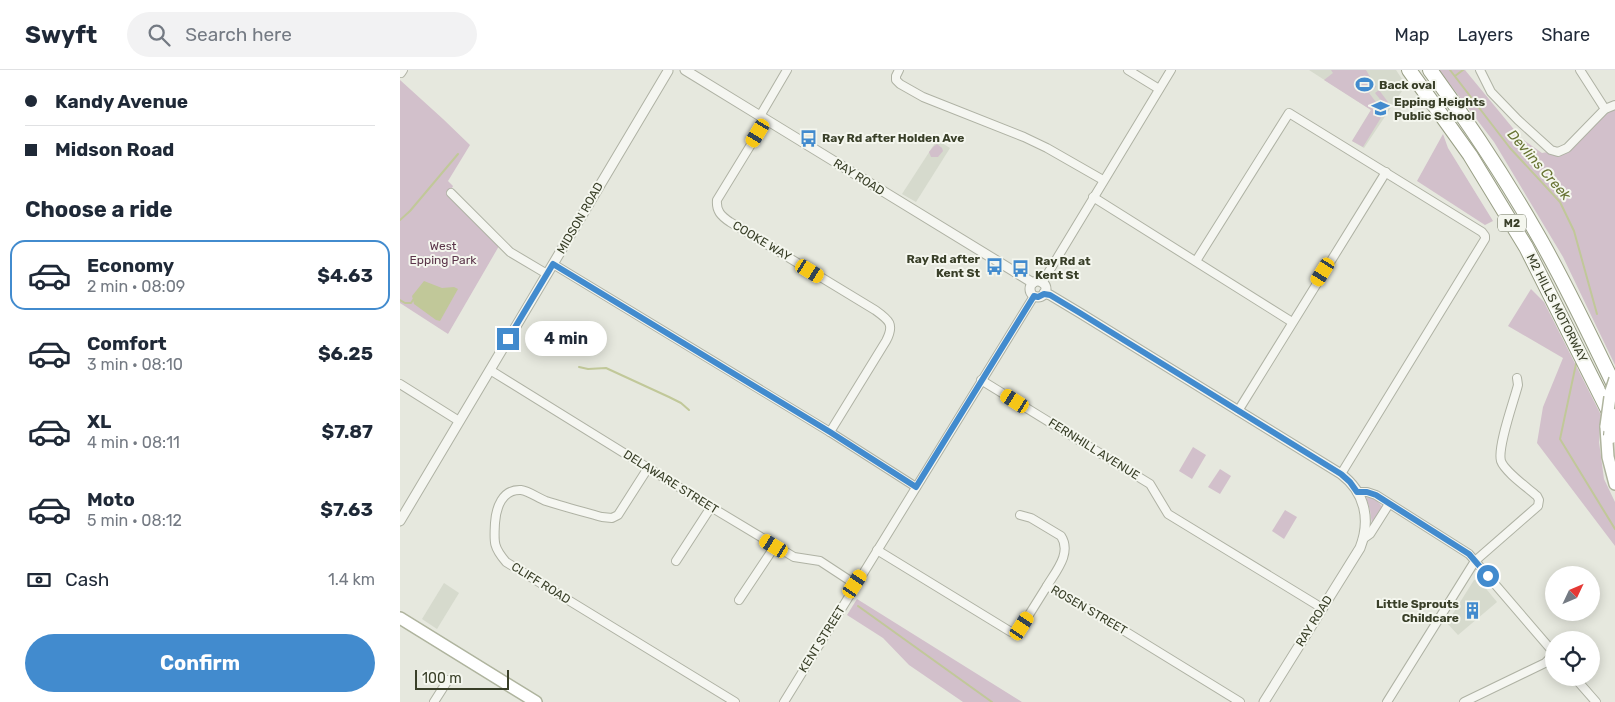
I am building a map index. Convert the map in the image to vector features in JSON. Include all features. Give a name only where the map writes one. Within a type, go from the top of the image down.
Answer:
[{"type":"highway","name":"M2 HILLS MOTORWAY","points":[[1409,70],[1462,143],[1526,247],[1610,433]]},
{"type":"highway","name":"M2 HILLS MOTORWAY","points":[[1430,70],[1480,140],[1536,232],[1573,301],[1615,387]]},
{"type":"highway","points":[[1610,433],[1615,400]]},
{"type":"main road","points":[[1615,378],[1610,397],[1608,456],[1615,484]]},
{"type":"main road","points":[[400,618],[536,702]]},
{"type":"street","name":"MIDSON ROAD","points":[[400,521],[671,70]]},
{"type":"street","name":"RAY ROAD","points":[[685,70],[1037,283]]},
{"type":"street","points":[[763,118],[787,70]]},
{"type":"street","points":[[899,70],[896,80],[923,97],[1024,137],[1103,180]]},
{"type":"street","points":[[1128,70],[1158,89]]},
{"type":"street","points":[[1037,283],[1045,286],[1044,294],[1038,297],[1034,296],[1030,290],[1037,283],[1093,197],[1171,70]]},
{"type":"street","points":[[1480,70],[1491,92],[1551,150],[1558,152],[1567,148],[1606,109],[1615,105]]},
{"type":"street","points":[[1580,70],[1606,109]]},
{"type":"street","points":[[1196,260],[1289,113],[1482,232],[1485,236],[1480,248],[1341,474]]},
{"type":"street","name":"COOKE WAY","points":[[763,118],[717,200],[716,206],[722,217],[875,310],[888,320],[891,325],[890,334],[830,432]]},
{"type":"street","points":[[1238,410],[1386,172]]},
{"type":"street","points":[[451,193],[510,252],[547,274]]},
{"type":"street","points":[[1093,197],[1292,322]]},
{"type":"street","points":[[553,264],[830,432],[916,487]]},
{"type":"street","name":"RAY ROAD","points":[[1044,294],[1050,295],[1080,313],[1341,474],[1357,492],[1364,506],[1366,521],[1363,539],[1357,553],[1264,702]]},
{"type":"street","name":"KENT STREET","points":[[784,702],[1034,296]]},
{"type":"street","name":"DELAWARE STREET","points":[[490,370],[774,546],[794,557],[820,561],[855,584]]},
{"type":"street","points":[[1387,702],[1475,561],[1536,509],[1539,503],[1537,496],[1506,468],[1501,461],[1501,450],[1518,385],[1517,378]]},
{"type":"street","name":"FERNHILL AVENUE","points":[[982,380],[1150,484],[1168,514],[1322,608]]},
{"type":"street","points":[[400,384],[459,421]]},
{"type":"street","name":"CLIFF ROAD","points":[[648,468],[618,515],[612,518],[602,517],[545,500],[521,490],[509,493],[502,498],[498,508],[494,542],[497,552],[506,562],[734,702]]},
{"type":"street","points":[[1357,492],[1372,493],[1469,554],[1545,643]]},
{"type":"street","name":"RAY ROAD","points":[[1363,539],[1370,534],[1389,504]]},
{"type":"street","points":[[676,561],[711,507]]},
{"type":"street","points":[[1020,515],[1031,518],[1061,536],[1063,540],[1064,557],[1047,586]]},
{"type":"street","points":[[739,600],[774,546]]},
{"type":"street","name":"ROSEN STREET","points":[[877,550],[1011,632],[1017,632],[1022,626],[1047,586],[1092,611],[1240,702]]},
{"type":"street","points":[[1464,702],[1545,663]]},
{"type":"street","points":[[434,702],[448,680]]},
{"type":"street","points":[[1582,686],[1596,702]]},
{"type":"shaded area","name":"Epping Heights Public School","points":[[1309,70],[1396,70],[1406,85],[1364,148],[1352,141],[1371,110]]},
{"type":"shaded area","points":[[937,140],[950,148],[916,202],[902,194]]},
{"type":"shaded area","points":[[424,281],[442,288],[454,287],[458,289],[440,321],[414,304],[412,296]]},
{"type":"shaded area","name":"Little Sprouts Childcare","points":[[1478,579],[1497,602],[1458,635],[1447,623],[1474,580]]},
{"type":"shaded area","points":[[444,583],[459,593],[437,629],[422,619]]},
{"type":"green space","name":"Epping Heights Public School","points":[[1331,70],[1366,70],[1376,87],[1369,93],[1379,106],[1383,103],[1375,93],[1379,90],[1388,102],[1382,116],[1363,147],[1352,141],[1371,110],[1324,80],[1333,73]]},
{"type":"green space","points":[[1439,70],[1465,70],[1521,138],[1542,153],[1559,150],[1612,109],[1615,109],[1615,365],[1563,257],[1494,142]]},
{"type":"green space","name":"West Epping Park","points":[[400,80],[470,145],[448,181],[453,186],[448,196],[499,246],[448,334],[400,303]]},
{"type":"green space","points":[[1443,134],[1448,148],[1493,221],[1485,225],[1417,181]]},
{"type":"green space","points":[[937,144],[943,151],[938,157],[931,157],[929,152]]},
{"type":"green space","points":[[1531,289],[1544,302],[1601,415],[1599,442],[1604,479],[1615,502],[1615,546],[1537,443],[1543,407],[1563,358],[1508,326]]},
{"type":"green space","points":[[1193,447],[1206,455],[1192,479],[1179,471]]},
{"type":"green space","points":[[1220,469],[1231,476],[1220,494],[1208,487]]},
{"type":"green space","points":[[1366,497],[1375,499],[1383,507],[1372,525],[1370,510]]},
{"type":"green space","points":[[1285,510],[1297,517],[1284,539],[1272,531]]},
{"type":"green space","points":[[857,599],[1022,702],[963,702],[909,665],[883,638],[847,615]]},
{"type":"waterway","name":"Devlins Creek","points":[[1450,70],[1510,148],[1560,202],[1574,231],[1597,314]]},
{"type":"waterway","points":[[1455,76],[1463,70]]},
{"type":"waterway","points":[[400,220],[410,211],[458,154]]},
{"type":"waterway","points":[[400,300],[405,303],[411,303],[413,300]]},
{"type":"waterway","name":"Devlins Creek","points":[[1576,364],[1560,439],[1615,529]]},
{"type":"waterway","points":[[579,367],[588,369],[606,368],[681,403],[689,410]]},
{"type":"waterway","points":[[858,606],[992,702]]},
{"type":"place","name":"Back oval","points":[[1365,85]]},
{"type":"place","name":"Epping Heights Public School","points":[[1380,109]]},
{"type":"place","name":"Ray Rd after Holden Ave","points":[[808,138]]},
{"type":"place","name":"Ray Rd after Kent St","points":[[994,266]]},
{"type":"place","name":"Ray Rd at Kent St","points":[[1021,268]]},
{"type":"place","name":"Little Sprouts Childcare","points":[[1473,611]]},
{"type":"route","points":[[508,339],[553,264],[643,317],[916,487],[1034,296],[1050,295],[1341,474],[1357,492],[1367,492],[1376,495],[1469,554],[1488,576]]}]
